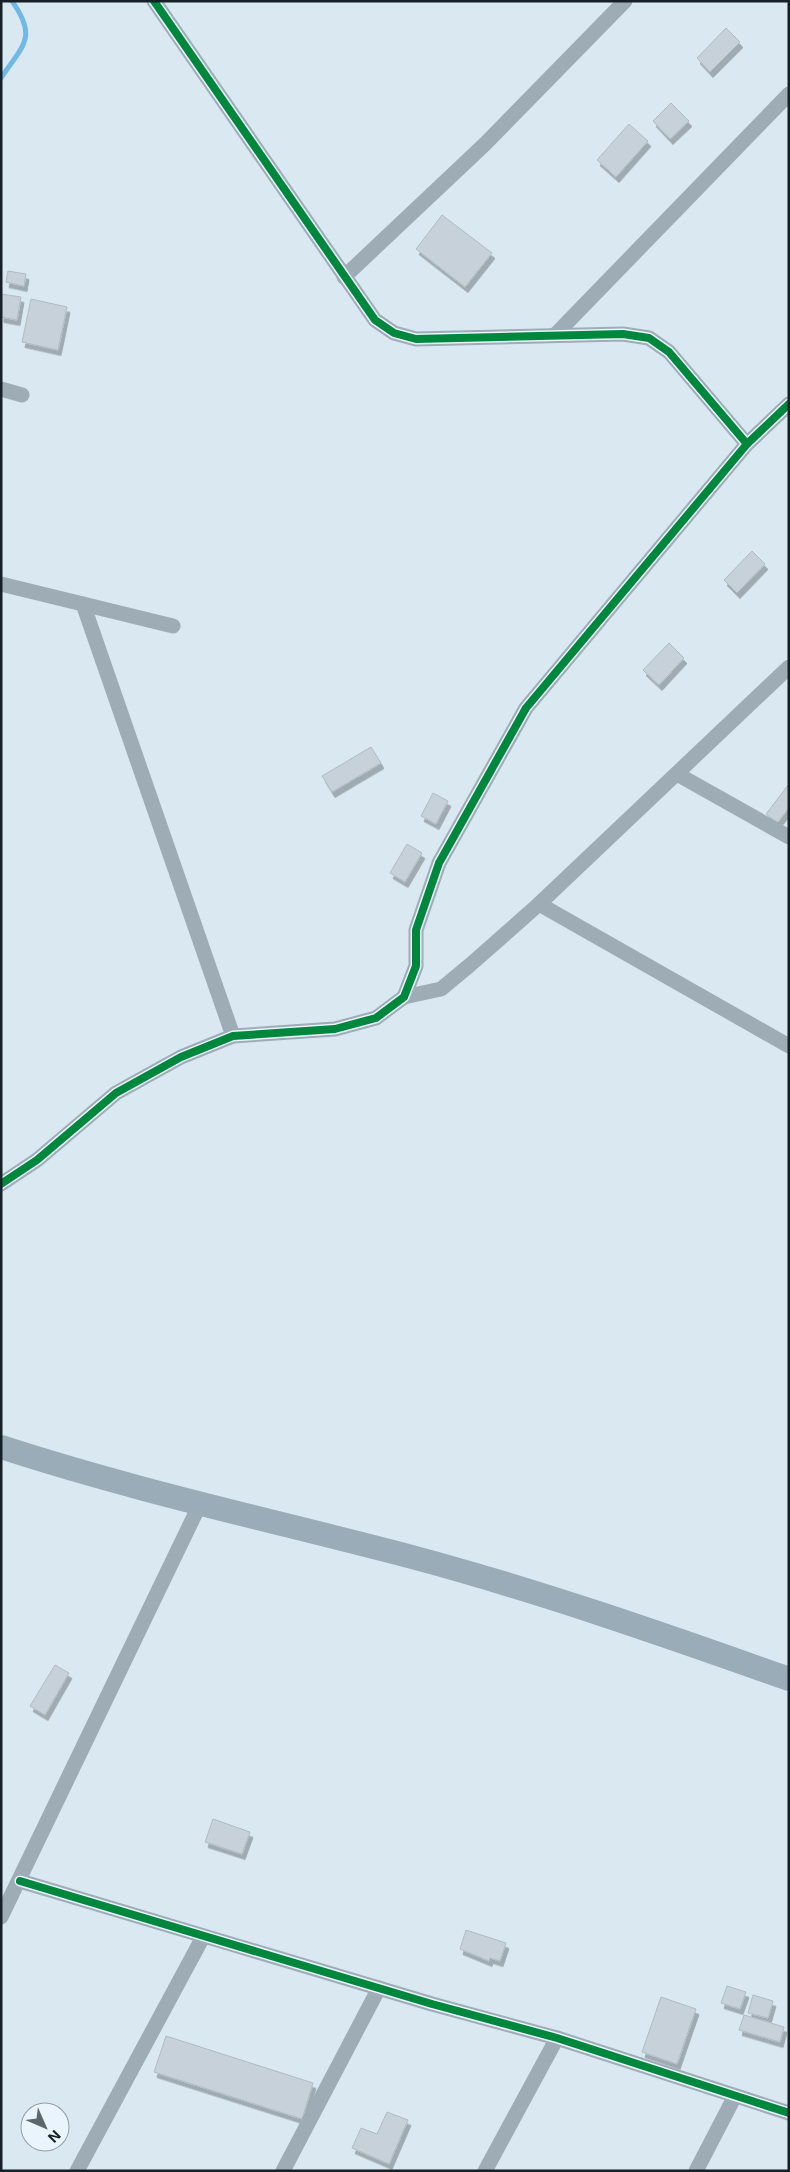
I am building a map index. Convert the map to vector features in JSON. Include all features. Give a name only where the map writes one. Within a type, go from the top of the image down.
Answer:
[{"type":"main road","points":[[1,1447],[200,1504],[414,1558],[644,1628],[789,1679]]},
{"type":"street","points":[[154,1],[333,256],[344,277],[375,320],[394,334],[416,339],[556,334],[623,334],[649,338],[669,352],[747,444]]},
{"type":"street","points":[[344,277],[486,144],[625,1]]},
{"type":"street","points":[[556,334],[789,94]]},
{"type":"street","points":[[1,390],[22,394]]},
{"type":"street","points":[[404,997],[416,966],[416,930],[439,863],[526,708],[747,444],[789,404]]},
{"type":"street","points":[[1,584],[173,626]]},
{"type":"street","points":[[83,604],[233,1036]]},
{"type":"street","points":[[1,1184],[37,1160],[116,1093],[181,1057],[233,1036],[336,1029],[376,1018],[404,997],[441,989],[539,904],[789,667]]},
{"type":"street","points":[[676,774],[789,837]]},
{"type":"street","points":[[539,904],[789,1046]]},
{"type":"street","points":[[1,1916],[20,1881],[200,1504]]},
{"type":"street","points":[[20,1881],[203,1937],[557,2038],[789,2114]]},
{"type":"street","points":[[77,2171],[203,1937]]},
{"type":"street","points":[[283,2171],[379,1988]]},
{"type":"street","points":[[485,2171],[557,2038]]},
{"type":"street","points":[[696,2171],[735,2096]]},
{"type":"building","points":[[726,28],[740,42],[710,72],[697,58]]},
{"type":"building","points":[[671,103],[689,121],[670,139],[653,121]]},
{"type":"building","points":[[629,124],[648,141],[616,177],[597,160]]},
{"type":"building","points":[[442,215],[492,253],[465,287],[416,249]]},
{"type":"building","points":[[8,271],[26,274],[24,286],[6,282]]},
{"type":"building","points":[[1,294],[21,297],[17,320],[1,317]]},
{"type":"building","points":[[31,299],[67,307],[58,350],[22,342]]},
{"type":"building","points":[[752,551],[765,564],[737,593],[724,580]]},
{"type":"building","points":[[669,643],[684,658],[659,685],[643,670]]},
{"type":"building","points":[[371,747],[381,763],[332,792],[322,776]]},
{"type":"building","points":[[789,784],[789,808],[777,823],[766,814]]},
{"type":"building","points":[[433,793],[448,801],[436,824],[421,816]]},
{"type":"building","points":[[407,844],[422,853],[405,882],[390,873]]},
{"type":"building","points":[[55,1665],[69,1673],[45,1715],[30,1706]]},
{"type":"building","points":[[213,1819],[250,1832],[242,1854],[205,1842]]},
{"type":"building","points":[[466,1930],[506,1943],[500,1961],[490,1958],[489,1961],[460,1949]]},
{"type":"building","points":[[727,1986],[746,1992],[740,2009],[721,2003]]},
{"type":"building","points":[[753,1995],[773,2001],[768,2018],[748,2013]]},
{"type":"building","points":[[661,1997],[696,2009],[677,2064],[642,2052]]},
{"type":"building","points":[[744,2015],[784,2027],[780,2042],[739,2030]]},
{"type":"building","points":[[166,2036],[313,2083],[302,2119],[154,2072]]},
{"type":"building","points":[[387,2112],[408,2120],[389,2164],[352,2148],[361,2128],[377,2134]]},
{"type":"waterway","points":[[1,78],[21,49],[26,33],[20,14],[12,1]]},
{"type":"cycle path","points":[[154,1],[375,320],[394,333],[416,339],[623,334],[649,338],[669,352],[747,444]]},
{"type":"cycle path","points":[[1,1184],[37,1160],[116,1093],[181,1057],[233,1036],[335,1029],[376,1018],[404,997],[416,966],[416,930],[439,863],[526,708],[747,444],[789,404]]},
{"type":"cycle path","points":[[20,1881],[432,2004],[557,2038],[789,2113]]}]
